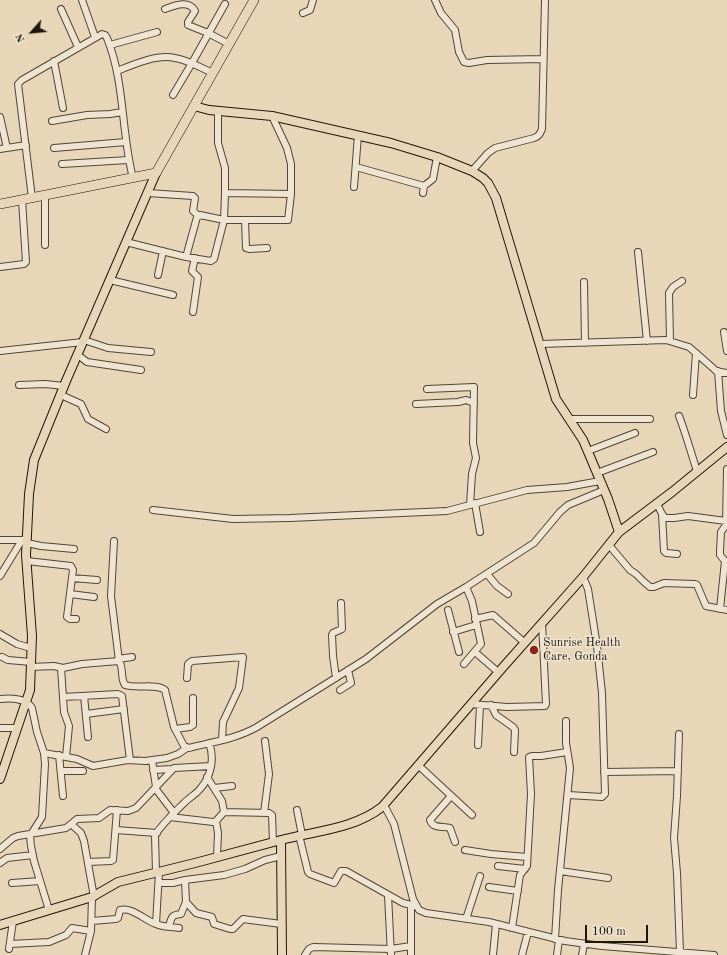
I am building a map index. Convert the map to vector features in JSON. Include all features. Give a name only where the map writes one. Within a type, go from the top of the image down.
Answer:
[{"type":"highway","points":[[0,204],[156,173],[254,0]]},
{"type":"main road","points":[[194,106],[200,109],[272,116],[391,143],[437,157],[472,171],[488,183],[496,198],[556,399],[583,440],[599,477],[619,532]]},
{"type":"main road","points":[[0,779],[3,761],[18,728],[30,690],[32,648],[25,541],[29,494],[34,460],[64,386],[156,173]]},
{"type":"main road","points":[[0,925],[93,897],[118,882],[348,824],[372,814],[384,804],[498,672],[583,577],[619,532],[726,449]]},
{"type":"main road","points":[[277,841],[281,856],[282,955]]},
{"type":"street","points":[[82,0],[95,37]]},
{"type":"street","points":[[303,13],[310,10],[313,0]]},
{"type":"street","points":[[434,0],[441,13],[455,30],[459,52],[464,62],[543,59]]},
{"type":"street","points":[[472,171],[494,148],[534,138],[538,136],[542,129],[545,0]]},
{"type":"street","points":[[165,9],[185,2],[188,3],[195,11],[188,22],[188,25],[229,44]]},
{"type":"street","points":[[173,95],[225,4]]},
{"type":"street","points":[[61,9],[78,47]]},
{"type":"street","points":[[110,45],[158,32]]},
{"type":"street","points":[[32,198],[18,84],[22,80],[95,37],[104,34],[110,45],[117,71],[128,160],[133,178]]},
{"type":"street","points":[[117,71],[138,62],[166,57],[177,58],[192,63],[213,73]]},
{"type":"street","points":[[54,61],[63,108]]},
{"type":"street","points":[[126,242],[186,257],[209,261],[214,259],[224,220],[226,193],[225,168],[217,135],[218,110]]},
{"type":"street","points":[[52,121],[87,115],[122,112]]},
{"type":"street","points":[[148,193],[194,196],[193,211],[199,216],[224,220],[288,220],[291,194],[290,158],[272,116]]},
{"type":"street","points":[[0,117],[7,148]]},
{"type":"street","points":[[354,187],[358,135]]},
{"type":"street","points":[[54,148],[126,142]]},
{"type":"street","points":[[0,149],[26,145]]},
{"type":"street","points":[[423,193],[424,186],[433,179],[437,157]]},
{"type":"street","points":[[62,164],[128,160]]},
{"type":"street","points":[[356,167],[424,186]]},
{"type":"street","points":[[226,193],[291,194]]},
{"type":"street","points":[[45,195],[45,244]]},
{"type":"street","points":[[0,267],[24,264],[26,262],[22,200]]},
{"type":"street","points":[[186,257],[197,217],[199,216]]},
{"type":"street","points":[[245,220],[246,248],[267,248]]},
{"type":"street","points":[[158,275],[163,251]]},
{"type":"street","points":[[638,252],[647,341]]},
{"type":"street","points":[[192,312],[198,277],[192,270],[195,258]]},
{"type":"street","points":[[110,280],[173,295]]},
{"type":"street","points":[[670,341],[670,293],[673,287],[682,281]]},
{"type":"street","points":[[584,282],[585,343]]},
{"type":"street","points":[[724,332],[727,351]]},
{"type":"street","points":[[0,351],[84,341],[108,348],[151,352]]},
{"type":"street","points":[[540,344],[670,341],[689,347],[713,368],[727,373]]},
{"type":"street","points":[[693,395],[696,353]]},
{"type":"street","points":[[78,355],[87,362],[141,370]]},
{"type":"street","points":[[718,371],[722,411],[727,435]]},
{"type":"street","points":[[19,385],[45,384],[64,386]]},
{"type":"street","points":[[427,389],[473,386],[474,388],[473,443],[476,458],[472,474],[473,504],[480,532]]},
{"type":"street","points":[[61,395],[81,404],[88,419],[106,429]]},
{"type":"street","points":[[416,404],[458,402],[466,400],[474,403]]},
{"type":"street","points":[[679,416],[686,433],[697,471]]},
{"type":"street","points":[[570,419],[650,419]]},
{"type":"street","points":[[588,451],[635,433]]},
{"type":"street","points":[[153,510],[225,518],[290,518],[447,511],[527,490],[567,487],[599,477],[653,452]]},
{"type":"street","points":[[720,609],[726,560],[720,555],[721,532],[726,525],[727,469]]},
{"type":"street","points":[[44,753],[77,759],[94,766],[130,760],[167,758],[178,754],[186,748],[222,740],[248,732],[366,659],[437,604],[453,593],[487,574],[534,543],[568,504],[604,490]]},
{"type":"street","points":[[657,504],[662,514],[664,551],[666,553],[677,554]]},
{"type":"street","points":[[662,514],[668,518],[688,516],[726,521]]},
{"type":"street","points":[[0,540],[25,541],[41,546],[74,549]]},
{"type":"street","points":[[0,576],[25,541]]},
{"type":"street","points":[[114,541],[111,590],[118,660],[121,665],[122,681],[125,685],[136,687],[159,687],[165,690],[170,707],[170,715],[175,729],[186,748]]},
{"type":"street","points":[[609,545],[630,570],[650,587],[664,583],[695,584],[697,585],[706,606],[727,610]]},
{"type":"street","points":[[27,561],[71,566],[74,570],[68,618],[76,619]]},
{"type":"street","points":[[487,574],[497,586],[508,594]]},
{"type":"street","points":[[568,795],[604,796],[606,794],[602,693],[597,646],[588,589],[583,577]]},
{"type":"street","points":[[72,578],[97,580]]},
{"type":"street","points":[[464,664],[481,644],[475,622],[472,601],[466,587]]},
{"type":"street","points":[[70,594],[94,597]]},
{"type":"street","points":[[336,678],[332,635],[333,633],[342,629],[341,603]]},
{"type":"street","points":[[448,610],[459,652]]},
{"type":"street","points":[[453,632],[493,615],[525,642]]},
{"type":"street","points":[[471,704],[544,707],[546,705],[542,623]]},
{"type":"street","points":[[0,634],[17,644],[32,648]]},
{"type":"street","points":[[475,652],[498,672]]},
{"type":"street","points":[[2,657],[8,660],[31,664],[66,668],[82,664],[132,657]]},
{"type":"street","points":[[187,678],[188,664],[190,662],[243,657],[239,688],[223,722],[222,740]]},
{"type":"street","points":[[61,668],[64,712],[69,726],[66,757]]},
{"type":"street","points":[[340,690],[351,684],[348,670]]},
{"type":"street","points":[[63,697],[120,695],[123,698],[130,760]]},
{"type":"street","points":[[84,696],[88,737]]},
{"type":"street","points":[[0,699],[12,698],[26,702],[32,708],[37,732],[44,753],[45,764],[42,817],[31,834],[31,846],[49,910]]},
{"type":"street","points":[[175,729],[190,727],[193,725],[193,698]]},
{"type":"street","points":[[478,745],[480,704]]},
{"type":"street","points":[[491,706],[496,715],[515,730],[514,752]]},
{"type":"street","points":[[86,714],[124,709]]},
{"type":"street","points":[[557,955],[560,871],[570,768],[566,743],[566,721]]},
{"type":"street","points":[[0,728],[18,728]]},
{"type":"street","points":[[678,734],[678,771],[674,838],[680,952]]},
{"type":"street","points":[[264,813],[269,774],[265,741]]},
{"type":"street","points":[[156,924],[159,883],[155,840],[157,833],[172,815],[200,790],[211,766],[212,749],[209,743]]},
{"type":"street","points":[[512,928],[520,876],[527,866],[531,794],[529,757],[567,752]]},
{"type":"street","points":[[59,755],[63,796]]},
{"type":"street","points":[[152,760],[155,788],[172,815],[213,822],[216,821],[224,812],[269,813],[272,815],[277,841]]},
{"type":"street","points":[[418,765],[472,815]]},
{"type":"street","points":[[153,770],[211,766]]},
{"type":"street","points":[[0,849],[13,838],[66,828],[77,820],[99,818],[110,810],[128,811],[136,808],[172,769]]},
{"type":"street","points":[[61,771],[83,771]]},
{"type":"street","points":[[604,772],[678,771]]},
{"type":"street","points":[[207,777],[222,801],[224,812]]},
{"type":"street","points":[[214,788],[232,786]]},
{"type":"street","points":[[451,796],[430,820],[431,824],[434,826],[450,828],[455,842]]},
{"type":"street","points":[[384,804],[394,824],[412,899],[411,955]]},
{"type":"street","points":[[88,862],[112,861],[117,810]]},
{"type":"street","points":[[297,810],[300,835],[308,872],[334,883],[341,871],[346,871],[403,903],[413,905],[426,913],[496,924],[557,940],[671,953],[680,952],[714,955]]},
{"type":"street","points":[[216,821],[218,833],[217,857]]},
{"type":"street","points":[[71,824],[83,837],[93,897],[91,931],[85,955]]},
{"type":"street","points":[[116,830],[157,833]]},
{"type":"street","points":[[465,850],[527,857]]},
{"type":"street","points":[[0,863],[7,858],[33,855]]},
{"type":"street","points":[[159,883],[173,883],[224,875],[245,869],[265,860],[281,856]]},
{"type":"street","points":[[498,866],[525,869]]},
{"type":"street","points":[[560,871],[608,878]]},
{"type":"street","points":[[466,919],[480,876]]},
{"type":"street","points":[[169,926],[172,916],[182,913],[186,902],[185,880]]},
{"type":"street","points":[[12,883],[40,881]]},
{"type":"street","points":[[489,888],[518,891]]},
{"type":"street","points":[[388,895],[391,952]]},
{"type":"street","points":[[186,902],[196,912],[212,917],[214,924],[230,930],[243,919],[281,924]]},
{"type":"street","points":[[92,921],[116,919],[118,918],[120,910],[122,909],[133,912],[156,924],[179,928]]},
{"type":"street","points":[[13,921],[9,946],[49,942],[66,935],[72,928],[91,931]]},
{"type":"street","points":[[493,955],[496,924]]},
{"type":"street","points":[[522,955],[528,932]]},
{"type":"street","points":[[582,955],[584,944]]},
{"type":"street","points":[[305,955],[310,948],[391,952],[411,946]]},
{"type":"place","name":"Sunrise Health Care, Gonda","points":[[534,650]]}]
